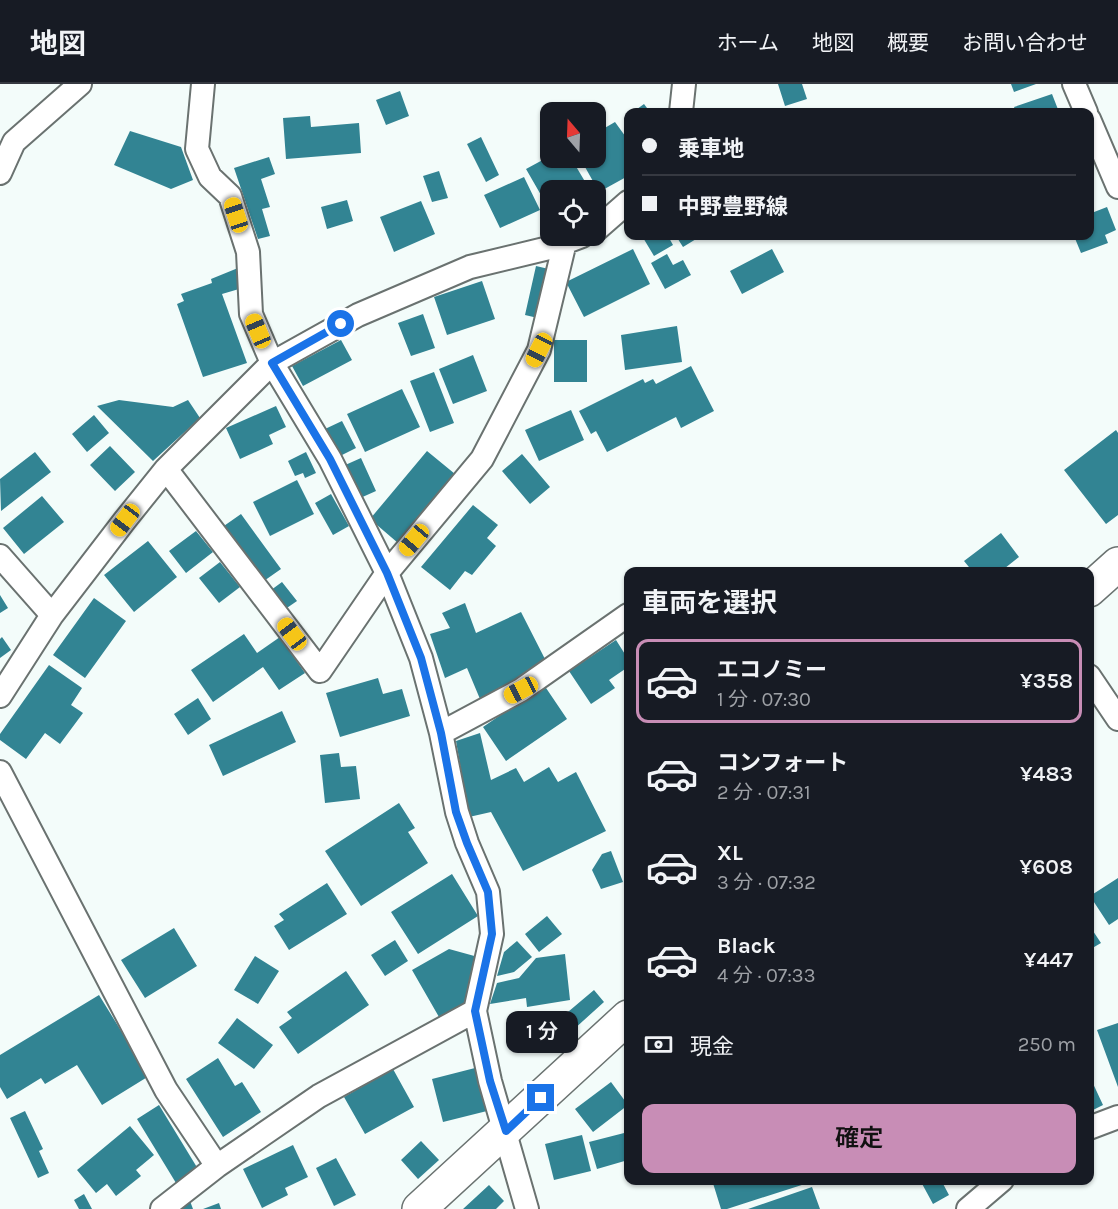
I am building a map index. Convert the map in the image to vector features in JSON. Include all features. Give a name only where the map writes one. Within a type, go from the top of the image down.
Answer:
[{"type":"main road","points":[[1094,586],[1118,564]]},
{"type":"main road","points":[[419,1209],[624,1021]]},
{"type":"street","points":[[0,173],[7,138],[80,84]]},
{"type":"street","points":[[203,84],[197,149],[210,177],[230,196],[248,252],[251,314],[272,363],[330,459],[387,573],[421,658],[441,733],[456,812],[488,892],[492,934],[475,1011],[490,1081],[527,1209]]},
{"type":"street","points":[[681,108],[684,84]]},
{"type":"street","points":[[1074,84],[1084,108]]},
{"type":"street","points":[[1094,131],[1118,187]]},
{"type":"street","points":[[606,221],[624,206]]},
{"type":"street","points":[[0,696],[52,615],[166,469],[272,363],[358,315],[470,267],[556,246]]},
{"type":"street","points":[[166,469],[320,670],[387,573],[482,459],[539,350],[571,246]]},
{"type":"street","points":[[0,556],[52,615]]},
{"type":"street","points":[[441,733],[521,690],[624,618]]},
{"type":"street","points":[[1094,686],[1118,719]]},
{"type":"street","points":[[0,772],[166,1090],[217,1166]]},
{"type":"street","points":[[162,1209],[217,1166],[319,1096],[475,1011]]},
{"type":"street","points":[[1094,1126],[1118,1117]]},
{"type":"street","points":[[968,1209],[996,1185]]},
{"type":"building","points":[[778,84],[802,84],[807,99],[785,106]]},
{"type":"building","points":[[1011,84],[1036,84],[1014,92]]},
{"type":"building","points":[[400,91],[409,116],[386,125],[376,100]]},
{"type":"building","points":[[1052,94],[1057,108],[1014,108]]},
{"type":"building","points":[[310,116],[311,127],[359,123],[361,153],[286,159],[283,118]]},
{"type":"building","points":[[615,122],[624,134],[624,178],[606,188],[606,180],[592,180],[586,168],[606,168],[606,127]]},
{"type":"building","points":[[130,131],[181,147],[193,180],[171,189],[114,165]]},
{"type":"building","points":[[481,137],[499,175],[486,182],[467,144]]},
{"type":"building","points":[[269,157],[275,174],[261,179],[270,207],[262,209],[270,236],[258,239],[234,168]]},
{"type":"building","points":[[540,161],[540,168],[577,168],[584,180],[540,180],[540,193],[526,169]]},
{"type":"building","points":[[439,171],[448,198],[432,202],[423,176]]},
{"type":"building","points":[[524,177],[540,210],[500,228],[484,195]]},
{"type":"building","points":[[347,200],[353,221],[327,229],[321,207]]},
{"type":"building","points":[[421,201],[435,234],[394,252],[380,217]]},
{"type":"building","points":[[1107,207],[1116,230],[1105,235],[1108,243],[1081,253],[1076,240],[1094,240],[1094,212]]},
{"type":"building","points":[[644,240],[670,240],[673,245],[654,256]]},
{"type":"building","points":[[679,240],[694,240],[683,247]]},
{"type":"building","points":[[633,249],[650,284],[584,317],[566,282]]},
{"type":"building","points":[[772,249],[784,272],[742,294],[730,271]]},
{"type":"building","points":[[667,254],[673,265],[683,260],[691,275],[665,289],[651,263]]},
{"type":"building","points":[[536,266],[553,270],[542,319],[525,315]]},
{"type":"building","points":[[238,268],[239,289],[222,294],[247,363],[203,377],[177,304],[184,301],[181,294],[212,283],[211,279]]},
{"type":"building","points":[[482,281],[495,319],[447,335],[434,297]]},
{"type":"building","points":[[423,314],[435,348],[411,356],[398,323]]},
{"type":"building","points":[[677,326],[682,362],[625,370],[621,335]]},
{"type":"building","points":[[341,340],[352,360],[303,386],[292,366]]},
{"type":"building","points":[[554,340],[587,340],[587,382],[554,382]]},
{"type":"building","points":[[473,355],[487,391],[453,404],[439,369]]},
{"type":"building","points":[[691,366],[714,411],[681,428],[676,417],[607,452],[596,431],[591,434],[579,411],[643,379],[645,383],[653,379],[656,384]]},
{"type":"building","points":[[434,372],[454,423],[430,432],[410,381]]},
{"type":"building","points":[[402,389],[420,427],[365,452],[347,414]]},
{"type":"building","points":[[119,400],[173,407],[188,400],[200,418],[153,461],[97,406]]},
{"type":"building","points":[[276,406],[286,427],[269,435],[273,444],[240,459],[226,428]]},
{"type":"building","points":[[571,410],[584,440],[539,461],[525,430]]},
{"type":"building","points":[[94,415],[109,433],[87,452],[72,434]]},
{"type":"building","points":[[342,421],[356,448],[338,457],[325,429]]},
{"type":"building","points":[[1116,430],[1118,433],[1118,515],[1106,524],[1064,470]]},
{"type":"building","points":[[110,446],[135,472],[115,491],[90,465]]},
{"type":"building","points":[[427,451],[455,474],[398,543],[370,519]]},
{"type":"building","points":[[35,452],[51,472],[1,511],[0,479]]},
{"type":"building","points":[[306,452],[316,473],[305,478],[303,473],[295,476],[288,461]]},
{"type":"building","points":[[522,454],[550,487],[530,504],[502,471]]},
{"type":"building","points":[[361,458],[376,491],[358,499],[343,466]]},
{"type":"building","points":[[297,480],[314,514],[270,536],[253,502]]},
{"type":"building","points":[[331,494],[349,526],[333,535],[315,503]]},
{"type":"building","points":[[42,496],[64,522],[24,554],[3,528]]},
{"type":"building","points":[[473,505],[498,525],[487,538],[496,546],[472,575],[465,571],[450,590],[421,567]]},
{"type":"building","points":[[241,514],[281,569],[261,583],[221,528]]},
{"type":"building","points":[[196,531],[213,552],[186,573],[169,551]]},
{"type":"building","points":[[1001,533],[1019,557],[1006,567],[969,567],[964,561]]},
{"type":"building","points":[[148,541],[177,577],[134,612],[104,575]]},
{"type":"building","points":[[220,562],[240,587],[219,603],[199,578]]},
{"type":"building","points":[[282,582],[297,601],[281,612],[267,593]]},
{"type":"building","points":[[0,595],[8,608],[0,613]]},
{"type":"building","points":[[94,598],[126,621],[85,678],[53,655]]},
{"type":"building","points":[[465,603],[476,633],[521,612],[547,663],[480,699],[467,668],[445,678],[430,634],[450,628],[442,613]]},
{"type":"building","points":[[244,634],[257,653],[280,637],[305,673],[279,690],[263,667],[213,702],[191,670]]},
{"type":"building","points":[[2,637],[11,650],[0,658],[0,639]]},
{"type":"building","points":[[616,640],[624,653],[624,670],[609,680],[615,688],[591,704],[569,671]]},
{"type":"building","points":[[49,665],[82,688],[71,705],[83,713],[60,744],[45,733],[26,759],[0,740],[0,734]]},
{"type":"building","points":[[378,678],[383,694],[402,689],[410,716],[340,737],[326,693]]},
{"type":"building","points":[[544,685],[567,719],[506,761],[483,727]]},
{"type":"building","points":[[198,698],[211,719],[188,735],[174,714]]},
{"type":"building","points":[[282,711],[296,742],[223,776],[209,745]]},
{"type":"building","points":[[480,733],[491,780],[516,768],[524,782],[549,767],[558,782],[576,772],[606,831],[523,871],[491,812],[469,817],[456,741]]},
{"type":"building","points":[[339,753],[341,767],[356,766],[360,799],[325,803],[320,755]]},
{"type":"building","points":[[399,803],[415,828],[408,832],[428,863],[361,906],[325,851]]},
{"type":"building","points":[[611,851],[623,882],[601,889],[592,870],[602,854]]},
{"type":"building","points":[[452,874],[478,916],[418,954],[391,912]]},
{"type":"building","points":[[1118,878],[1118,919],[1109,925],[1094,902],[1094,893]]},
{"type":"building","points":[[327,883],[347,914],[289,950],[274,926],[284,920],[279,914]]},
{"type":"building","points":[[547,916],[562,934],[539,952],[525,934]]},
{"type":"building","points":[[174,928],[197,966],[145,998],[121,960]]},
{"type":"building","points":[[1094,932],[1101,943],[1094,947]]},
{"type":"building","points":[[395,940],[408,961],[385,976],[371,955]]},
{"type":"building","points":[[517,941],[532,957],[514,972],[497,976],[504,952]]},
{"type":"building","points":[[449,949],[478,957],[465,1003],[439,1017],[412,970]]},
{"type":"building","points":[[565,954],[570,1000],[527,1007],[526,998],[490,1004],[497,983],[519,978],[536,958]]},
{"type":"building","points":[[255,956],[279,971],[258,1004],[234,990]]},
{"type":"building","points":[[346,971],[369,1005],[298,1054],[279,1027],[292,1018],[287,1012]]},
{"type":"building","points":[[594,990],[604,1002],[573,1030],[562,1017]]},
{"type":"building","points":[[99,995],[149,1076],[102,1105],[77,1065],[45,1084],[41,1078],[7,1099],[0,1087],[0,1055]]},
{"type":"building","points":[[237,1018],[273,1045],[254,1069],[218,1043]]},
{"type":"building","points":[[1118,1023],[1118,1087],[1097,1030]]},
{"type":"building","points":[[218,1058],[235,1086],[242,1082],[261,1112],[223,1137],[186,1079]]},
{"type":"building","points":[[475,1068],[487,1111],[443,1122],[432,1079]]},
{"type":"building","points":[[393,1069],[414,1107],[365,1134],[344,1097]]},
{"type":"building","points":[[611,1082],[624,1100],[624,1108],[593,1132],[575,1109]]},
{"type":"building","points":[[1094,1086],[1103,1105],[1094,1110]]},
{"type":"building","points":[[159,1105],[198,1169],[176,1183],[137,1119]]},
{"type":"building","points":[[25,1111],[43,1149],[39,1151],[49,1173],[38,1178],[10,1118]]},
{"type":"building","points":[[130,1126],[154,1155],[136,1170],[141,1176],[116,1196],[107,1184],[96,1193],[77,1170]]},
{"type":"building","points":[[624,1133],[624,1161],[597,1169],[589,1142]]},
{"type":"building","points":[[582,1135],[591,1171],[554,1180],[545,1144]]},
{"type":"building","points":[[421,1141],[439,1160],[418,1179],[401,1160]]},
{"type":"building","points":[[293,1145],[308,1177],[285,1188],[288,1195],[262,1208],[243,1169]]},
{"type":"building","points":[[336,1158],[356,1195],[334,1206],[316,1168]]},
{"type":"building","points":[[489,1185],[504,1201],[496,1209],[463,1209]]},
{"type":"building","points":[[714,1185],[802,1185],[727,1209],[721,1209]]},
{"type":"building","points":[[923,1185],[944,1185],[949,1195],[933,1204]]},
{"type":"building","points":[[812,1187],[820,1209],[748,1209]]},
{"type":"building","points":[[84,1194],[92,1209],[79,1209],[74,1200]]},
{"type":"building","points":[[190,1201],[193,1209],[180,1209]]},
{"type":"building","points":[[219,1203],[221,1209],[203,1209]]},
{"type":"route","points":[[341,324],[272,363],[330,459],[387,573],[421,658],[441,733],[456,812],[488,892],[492,934],[475,1011],[490,1081],[506,1131],[541,1098]]}]
